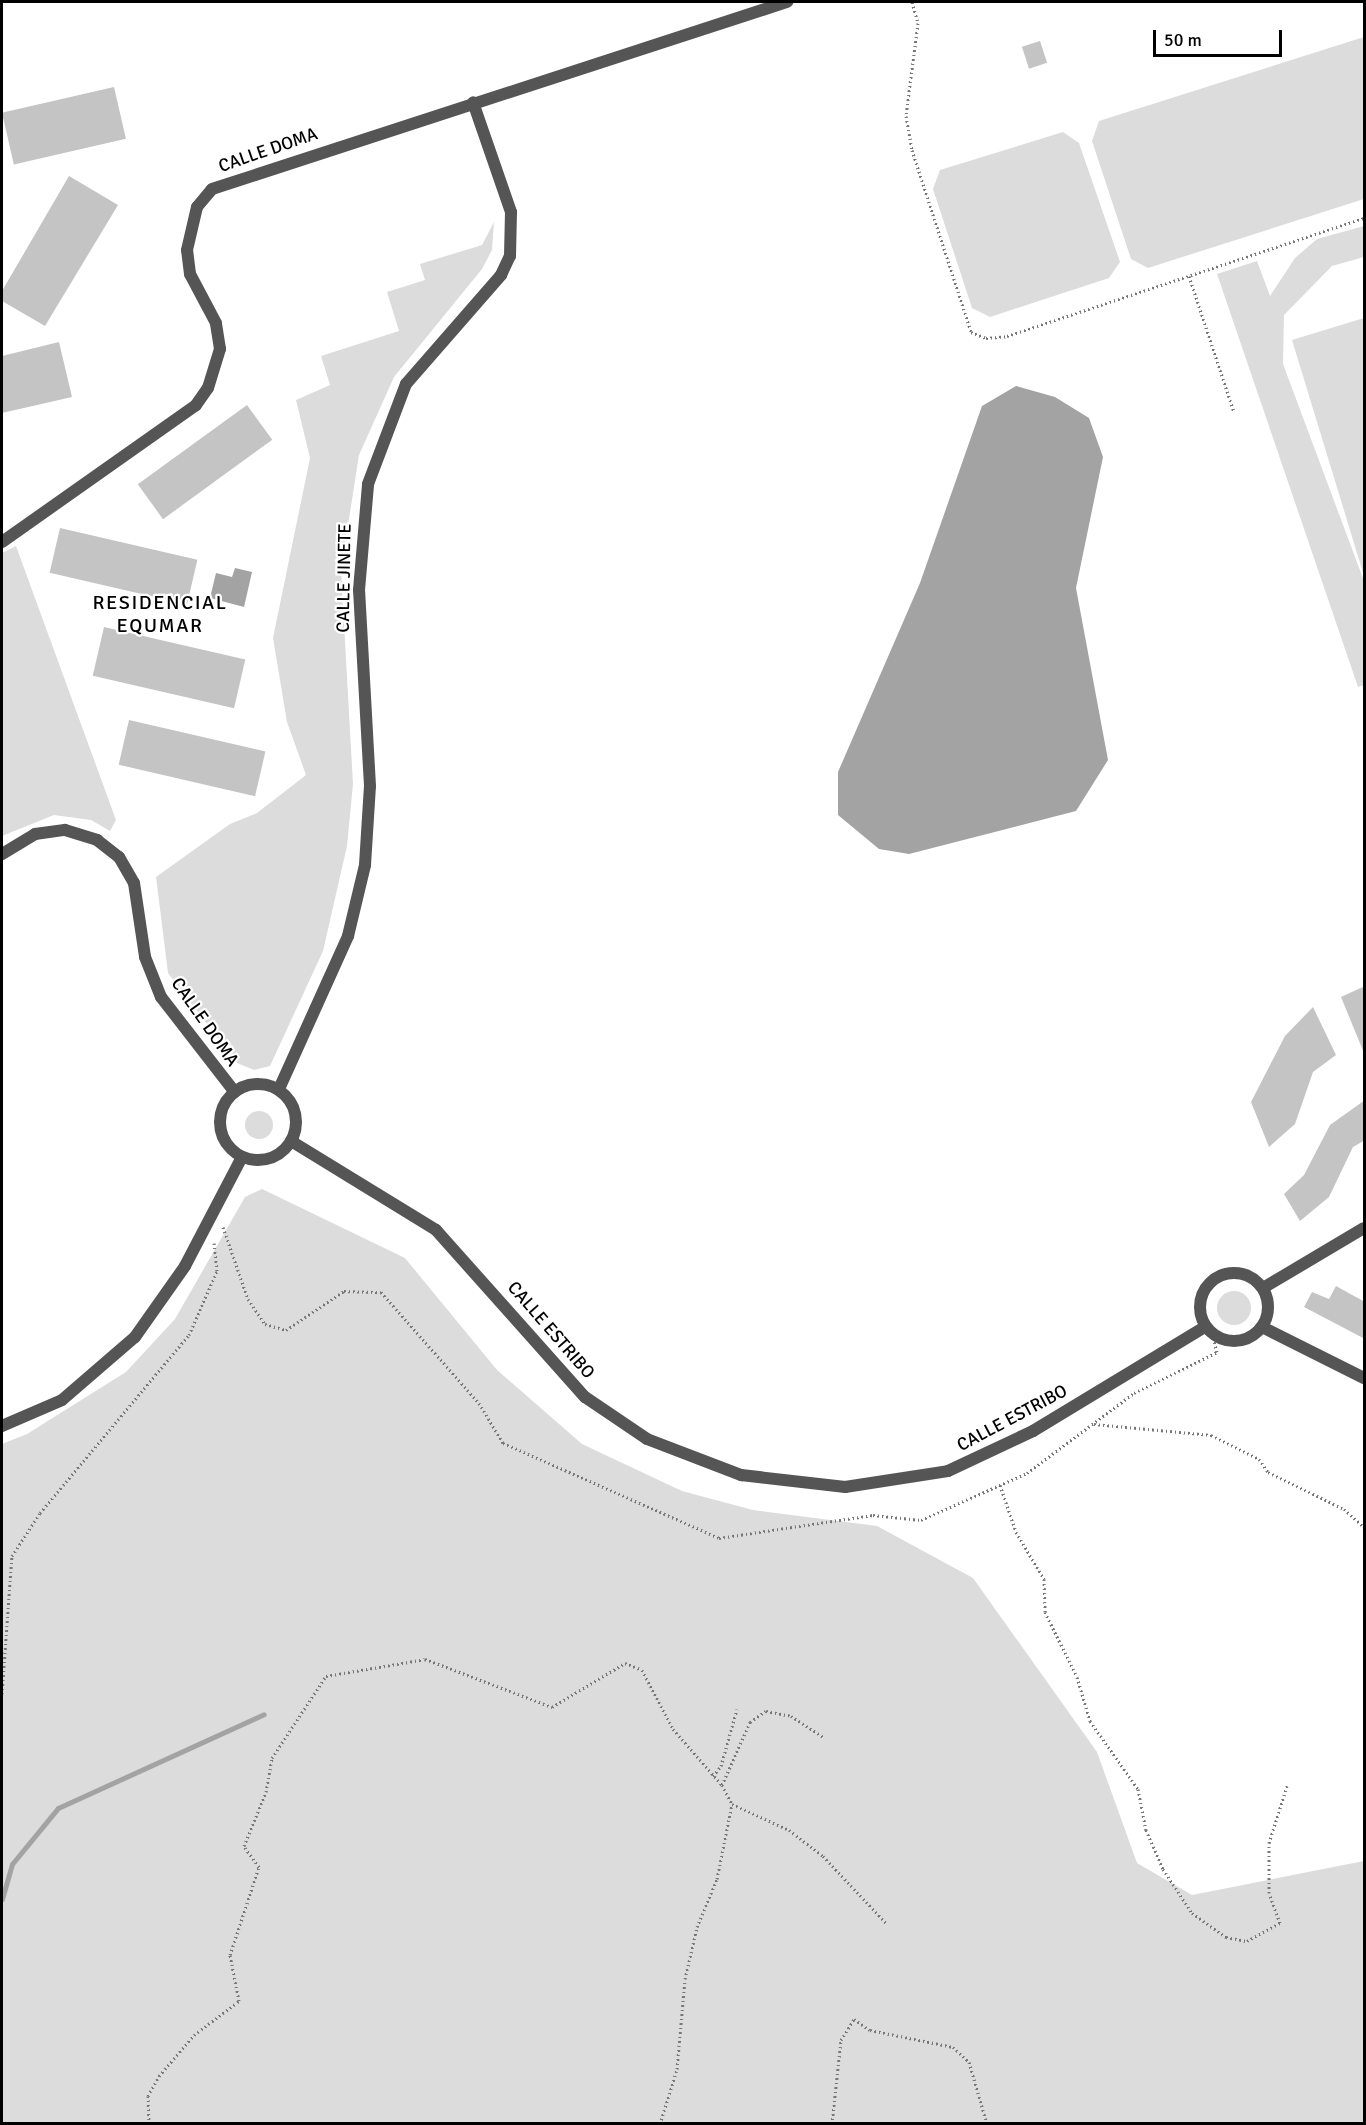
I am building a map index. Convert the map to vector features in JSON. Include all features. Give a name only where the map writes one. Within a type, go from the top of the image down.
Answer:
[{"type":"street","name":"CALLE DOMA","points":[[2,542],[196,405],[208,388],[220,349],[216,323],[190,274],[187,249],[197,207],[212,189],[473,102],[787,2]]},
{"type":"street","name":"CALLE JINETE","points":[[279,1089],[348,936],[365,864],[370,786],[359,590],[368,484],[406,384],[501,275],[510,256],[511,212],[473,102]]},
{"type":"street","name":"CALLE DOMA","points":[[2,854],[35,834],[65,830],[97,840],[119,857],[134,883],[145,957],[161,997],[234,1091]]},
{"type":"street","points":[[256,1083],[279,1089],[294,1107],[291,1141],[264,1160],[242,1157],[231,1150],[219,1126],[220,1113],[234,1091],[256,1083]]},
{"type":"street","name":"CALLE ESTRIBO","points":[[291,1141],[436,1230],[585,1397],[647,1439],[741,1475],[845,1487],[948,1471],[1034,1431],[1209,1331]]},
{"type":"street","points":[[2,1426],[62,1400],[135,1337],[217,1211],[242,1157]]},
{"type":"street","points":[[1263,1288],[1365,1228]]},
{"type":"street","points":[[1246,1275],[1263,1288],[1268,1308],[1262,1327],[1233,1342],[1209,1331],[1199,1306],[1214,1279],[1246,1275]]},
{"type":"street","points":[[1262,1327],[1365,1378]]},
{"type":"path","points":[[912,2],[918,23],[906,117],[912,150],[971,332],[986,338],[1007,336],[1365,218]]},
{"type":"path","points":[[1189,276],[1234,412]]},
{"type":"path","points":[[217,1211],[248,1299],[265,1324],[286,1330],[344,1291],[381,1292],[479,1403],[503,1443],[718,1538],[873,1515],[921,1520],[1027,1473],[1092,1424],[1172,1371],[1217,1352],[1209,1331]]},
{"type":"path","points":[[2,1694],[12,1556],[40,1513],[189,1335],[217,1271],[208,1226]]},
{"type":"path","points":[[1092,1424],[1211,1435],[1344,1509],[1365,1527]]},
{"type":"path","points":[[1000,1485],[1016,1532],[1044,1579],[1045,1612],[1090,1721],[1138,1789],[1146,1830],[1163,1869],[1192,1913],[1226,1937],[1247,1941],[1280,1923],[1269,1893],[1269,1843],[1287,1786]]},
{"type":"path","points":[[149,2124],[148,2096],[159,2076],[194,2035],[239,2001],[230,1955],[259,1867],[244,1846],[266,1792],[272,1758],[326,1676],[425,1659],[552,1707],[585,1682],[625,1663],[642,1670],[674,1729],[722,1785],[732,1804],[789,1830],[823,1856],[887,1924]]},
{"type":"path","points":[[713,1776],[721,1766],[737,1709]]},
{"type":"path","points":[[722,1785],[750,1722],[766,1711],[790,1716],[825,1738]]},
{"type":"path","points":[[660,2124],[677,2069],[685,1979],[697,1927],[717,1879],[732,1804]]},
{"type":"path","points":[[832,2124],[841,2040],[854,2019],[870,2030],[953,2047],[969,2062],[987,2124]]},
{"type":"shaded area","points":[[1364,37],[1364,199],[1148,268],[1131,259],[1092,141],[1099,121]]},
{"type":"shaded area","points":[[1063,132],[1079,143],[1120,262],[1109,278],[990,317],[972,308],[933,189],[940,170]]},
{"type":"shaded area","points":[[494,222],[492,250],[482,269],[394,377],[359,455],[341,570],[353,784],[347,846],[323,951],[270,1066],[254,1070],[237,1063],[168,973],[156,877],[230,824],[257,813],[306,775],[287,722],[273,638],[310,458],[296,400],[330,385],[321,356],[399,331],[387,292],[425,280],[420,264],[482,245]]},
{"type":"shaded area","points":[[1364,226],[1364,257],[1332,266],[1284,315],[1283,364],[1364,581],[1364,685],[1358,687],[1217,274],[1257,261],[1270,296],[1295,258],[1317,239]]},
{"type":"shaded area","points":[[1364,318],[1364,576],[1292,340]]},
{"type":"shaded area","points":[[1016,386],[1055,397],[1089,418],[1103,457],[1076,588],[1108,760],[1076,811],[909,854],[879,849],[838,815],[838,772],[920,583],[982,406]]},
{"type":"shaded area","points":[[16,546],[116,820],[110,831],[91,820],[54,815],[2,836],[2,553]]},
{"type":"shaded area","points":[[235,568],[252,572],[244,607],[210,598],[216,573],[232,577]]},
{"type":"shaded area","points":[[259,1111],[269,1115],[273,1125],[269,1135],[259,1139],[249,1135],[245,1125],[249,1115]]},
{"type":"shaded area","points":[[262,1189],[405,1258],[497,1370],[582,1444],[682,1491],[753,1510],[877,1526],[973,1578],[1097,1752],[1137,1863],[1192,1895],[1364,1861],[1364,2123],[2,2123],[2,1444],[27,1434],[126,1372],[175,1319],[245,1197]]},
{"type":"shaded area","points":[[1234,1291],[1246,1296],[1251,1308],[1246,1320],[1234,1325],[1222,1320],[1217,1308],[1222,1296]]},
{"type":"building","points":[[1040,41],[1047,63],[1029,69],[1022,47]]},
{"type":"building","points":[[114,87],[126,139],[14,165],[2,113]]},
{"type":"building","points":[[69,176],[118,205],[45,326],[2,301],[2,291]]},
{"type":"building","points":[[59,342],[72,397],[2,413],[2,356]]},
{"type":"building","points":[[247,405],[272,440],[163,519],[138,484]]},
{"type":"building","points":[[60,528],[197,560],[187,605],[50,573]]},
{"type":"building","points":[[104,627],[245,660],[234,708],[93,676]]},
{"type":"building","points":[[129,720],[265,751],[255,796],[119,765]]},
{"type":"building","points":[[1365,986],[1365,1053],[1364,1053],[1341,997]]},
{"type":"building","points":[[1313,1007],[1336,1055],[1313,1072],[1295,1124],[1269,1147],[1251,1102],[1285,1036]]},
{"type":"building","points":[[1365,1100],[1365,1140],[1353,1147],[1329,1197],[1300,1221],[1284,1194],[1304,1175],[1330,1125]]},
{"type":"building","points":[[1336,1286],[1365,1302],[1365,1339],[1304,1307],[1312,1292],[1329,1299]]},
{"type":"waterway","points":[[2,1899],[12,1864],[58,1808],[264,1714]]},
{"type":"district","name":"RESIDENCIAL EQUMAR","points":[[160,614]]}]
